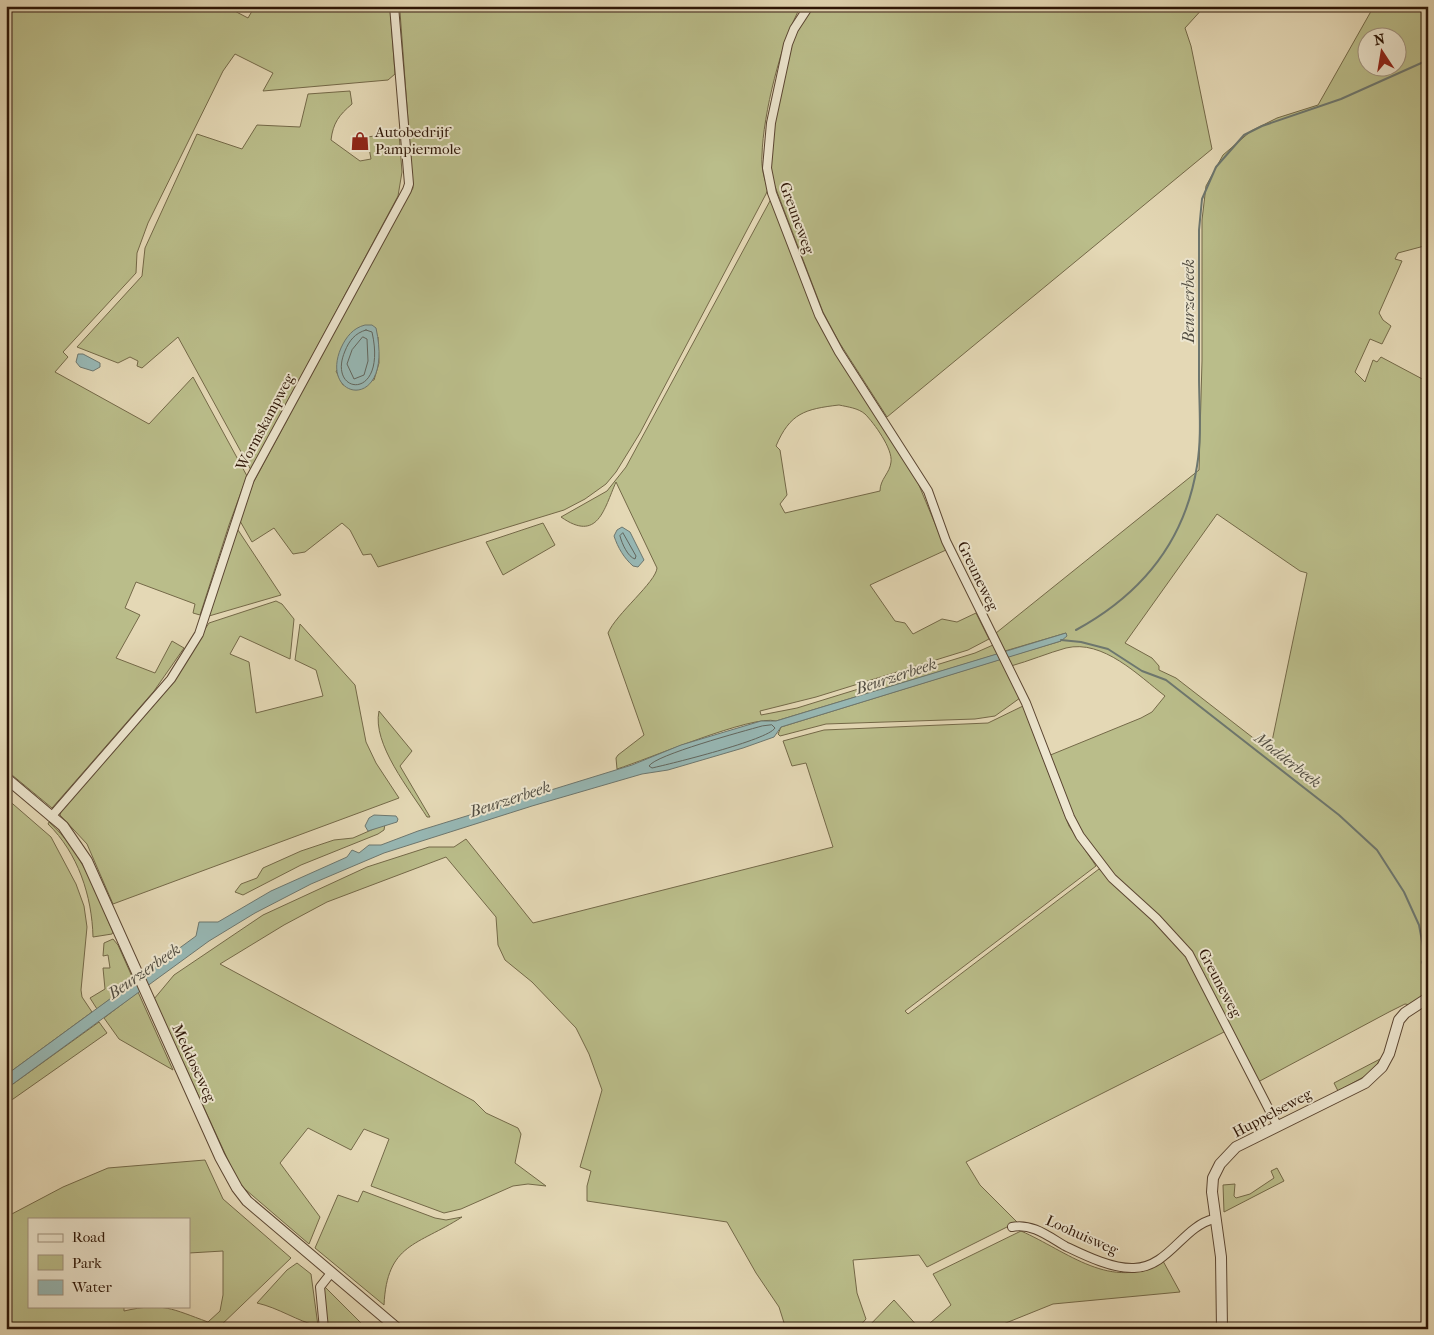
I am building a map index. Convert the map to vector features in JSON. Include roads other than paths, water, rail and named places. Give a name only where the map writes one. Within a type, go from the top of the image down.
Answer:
[{"type":"street","name":"Wormskampweg","points":[[51,817],[171,679],[199,634],[250,479],[409,184],[394,6]]},
{"type":"street","name":"Greuneweg","points":[[809,6],[788,44],[771,123],[766,168],[772,193],[808,288],[829,335],[920,475],[946,541],[1026,703],[1070,817],[1080,836],[1112,878],[1156,918],[1189,954],[1277,1125]]},
{"type":"street","name":"Meddoseweg","points":[[6,778],[72,837],[87,861],[220,1156],[241,1195],[398,1329]]},
{"type":"street","name":"Huppelseweg","points":[[1222,1329],[1221,1256],[1214,1219],[1212,1192],[1213,1178],[1220,1164],[1236,1147],[1365,1083],[1382,1067],[1389,1054],[1399,1020],[1405,1013],[1428,998]]},
{"type":"street","name":"Loohuisweg","points":[[1012,1227],[1023,1225],[1032,1228],[1067,1247],[1121,1267],[1135,1268],[1147,1266],[1164,1257],[1205,1221],[1214,1219]]},
{"type":"street","points":[[324,1329],[320,1287],[331,1273]]},
{"type":"water","points":[[365,325],[372,325],[376,328],[379,356],[375,375],[367,386],[357,390],[347,388],[339,379],[337,366],[341,348],[353,331]]},
{"type":"water","points":[[78,354],[83,354],[100,363],[100,367],[93,371],[80,367],[76,362]]},
{"type":"water","points":[[622,527],[630,532],[644,560],[638,567],[633,566],[627,560],[614,536],[617,530]]},
{"type":"water","name":"Beurzerbeek","points":[[1066,633],[1067,636],[1061,641],[781,727],[774,737],[743,748],[668,770],[642,774],[532,806],[384,853],[311,884],[255,913],[209,941],[6,1089],[6,1075],[196,936],[199,922],[218,922],[271,891],[347,857],[352,850],[359,853],[369,845],[381,845],[418,831],[632,765],[681,745],[761,721],[776,721]]},
{"type":"water","points":[[374,815],[396,816],[398,819],[397,822],[368,831],[365,826],[369,818]]},
{"type":"waterway","name":"Beurzerbeek","points":[[1076,630],[1100,616],[1121,600],[1157,563],[1171,542],[1191,493],[1199,455],[1200,432],[1199,230],[1202,199],[1216,167],[1244,135],[1262,126],[1341,99],[1428,60]]},
{"type":"waterway","name":"Modderbeek","points":[[1061,640],[1081,642],[1108,649],[1142,671],[1166,680],[1339,815],[1377,850],[1404,892],[1419,925],[1425,957],[1422,962],[1428,976]]},
{"type":"place","name":"Autobedrijf Pampiermole","points":[[360,141]]}]
